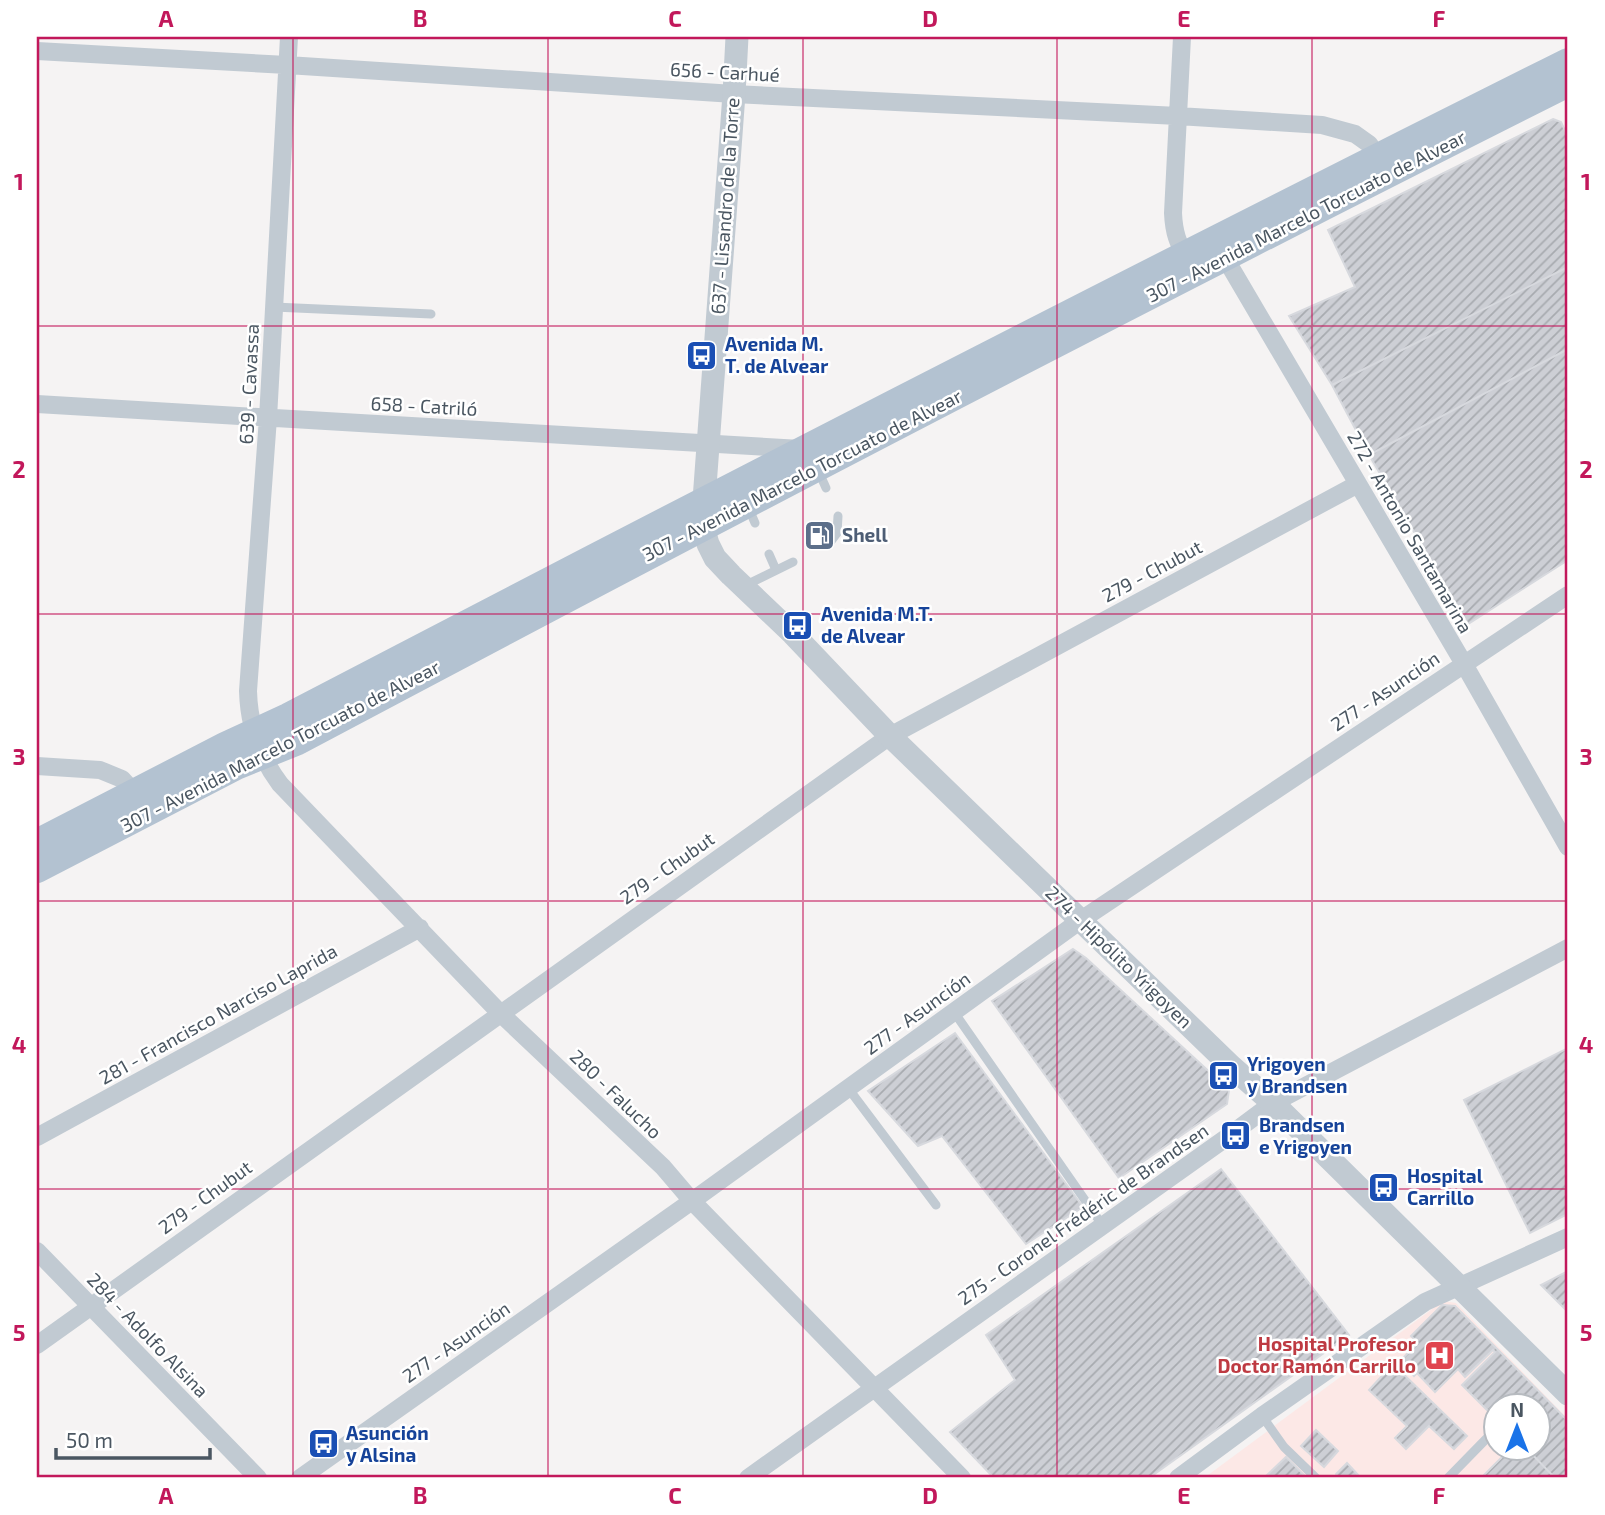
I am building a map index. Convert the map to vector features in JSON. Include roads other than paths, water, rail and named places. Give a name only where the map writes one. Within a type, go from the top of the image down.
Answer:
[{"type":"main road","name":"307 - Avenida Marcelo Torcuato de Alvear","points":[[703,513],[751,514],[817,468],[1189,264],[1566,73]]},
{"type":"main road","name":"307 - Avenida Marcelo Torcuato de Alvear","points":[[37,843],[142,801],[258,744],[300,710],[703,513],[817,468]]},
{"type":"main road","name":"307 - Avenida Marcelo Torcuato de Alvear","points":[[37,869],[142,801]]},
{"type":"street","name":"639 - Cavassa","points":[[258,744],[249,710],[248,691],[268,418],[289,37]]},
{"type":"street","name":"637 - Lisandro de la Torre","points":[[703,513],[737,37]]},
{"type":"street","points":[[1182,37],[1173,213],[1177,241],[1189,264]]},
{"type":"street","name":"656 - Carhué","points":[[37,51],[734,94],[1322,125],[1355,134],[1369,144],[1384,165]]},
{"type":"street","name":"272 - Antonio Santamarina","points":[[1219,248],[1464,664],[1568,847]]},
{"type":"street","name":"658 - Catriló","points":[[37,404],[708,444],[817,468]]},
{"type":"street","name":"279 - Chubut","points":[[37,1345],[890,736],[1358,484]]},
{"type":"street","name":"274 - Hipólito Yrigoyen","points":[[703,513],[711,552],[890,736],[1232,1067],[1273,1103],[1568,1394]]},
{"type":"street","name":"277 - Asunción","points":[[300,1478],[692,1201],[1081,920],[1568,595]]},
{"type":"street","name":"280 - Falucho","points":[[258,744],[279,784],[500,1013],[663,1167],[692,1201],[962,1478]]},
{"type":"street","points":[[37,766],[100,770],[122,779],[142,801]]},
{"type":"street","name":"281 - Francisco Narciso Laprida","points":[[37,1137],[420,928]]},
{"type":"street","name":"275 - Coronel Frédéric de Brandsen","points":[[748,1478],[1273,1103],[1568,948]]},
{"type":"street","points":[[1178,1478],[1425,1302],[1568,1237]]},
{"type":"street","name":"284 - Adolfo Alsina","points":[[37,1251],[258,1478]]},
{"type":"lane","points":[[274,307],[431,314]]},
{"type":"lane","points":[[828,545],[837,533],[838,516]]},
{"type":"lane","points":[[769,554],[776,570]]},
{"type":"lane","points":[[743,586],[793,562]]},
{"type":"lane","points":[[954,1012],[1103,1226]]},
{"type":"lane","points":[[848,1088],[936,1205]]},
{"type":"lane","points":[[1262,1416],[1284,1447],[1316,1478]]},
{"type":"lane","points":[[1448,1478],[1482,1443]]},
{"type":"place","name":"Avenida M. T. de Alvear","points":[[702,355]]},
{"type":"place","name":"Shell","points":[[819,535]]},
{"type":"place","name":"Avenida M.T. de Alvear","points":[[798,625]]},
{"type":"place","name":"Yrigoyen y Brandsen","points":[[1224,1075]]},
{"type":"place","name":"Brandsen e Yrigoyen","points":[[1236,1136]]},
{"type":"place","name":"Hospital Carrillo","points":[[1384,1187]]},
{"type":"place","name":"Hospital Profesor Doctor Ramón Carrillo","points":[[1439,1355]]},
{"type":"place","name":"Asunción y Alsina","points":[[323,1444]]}]
